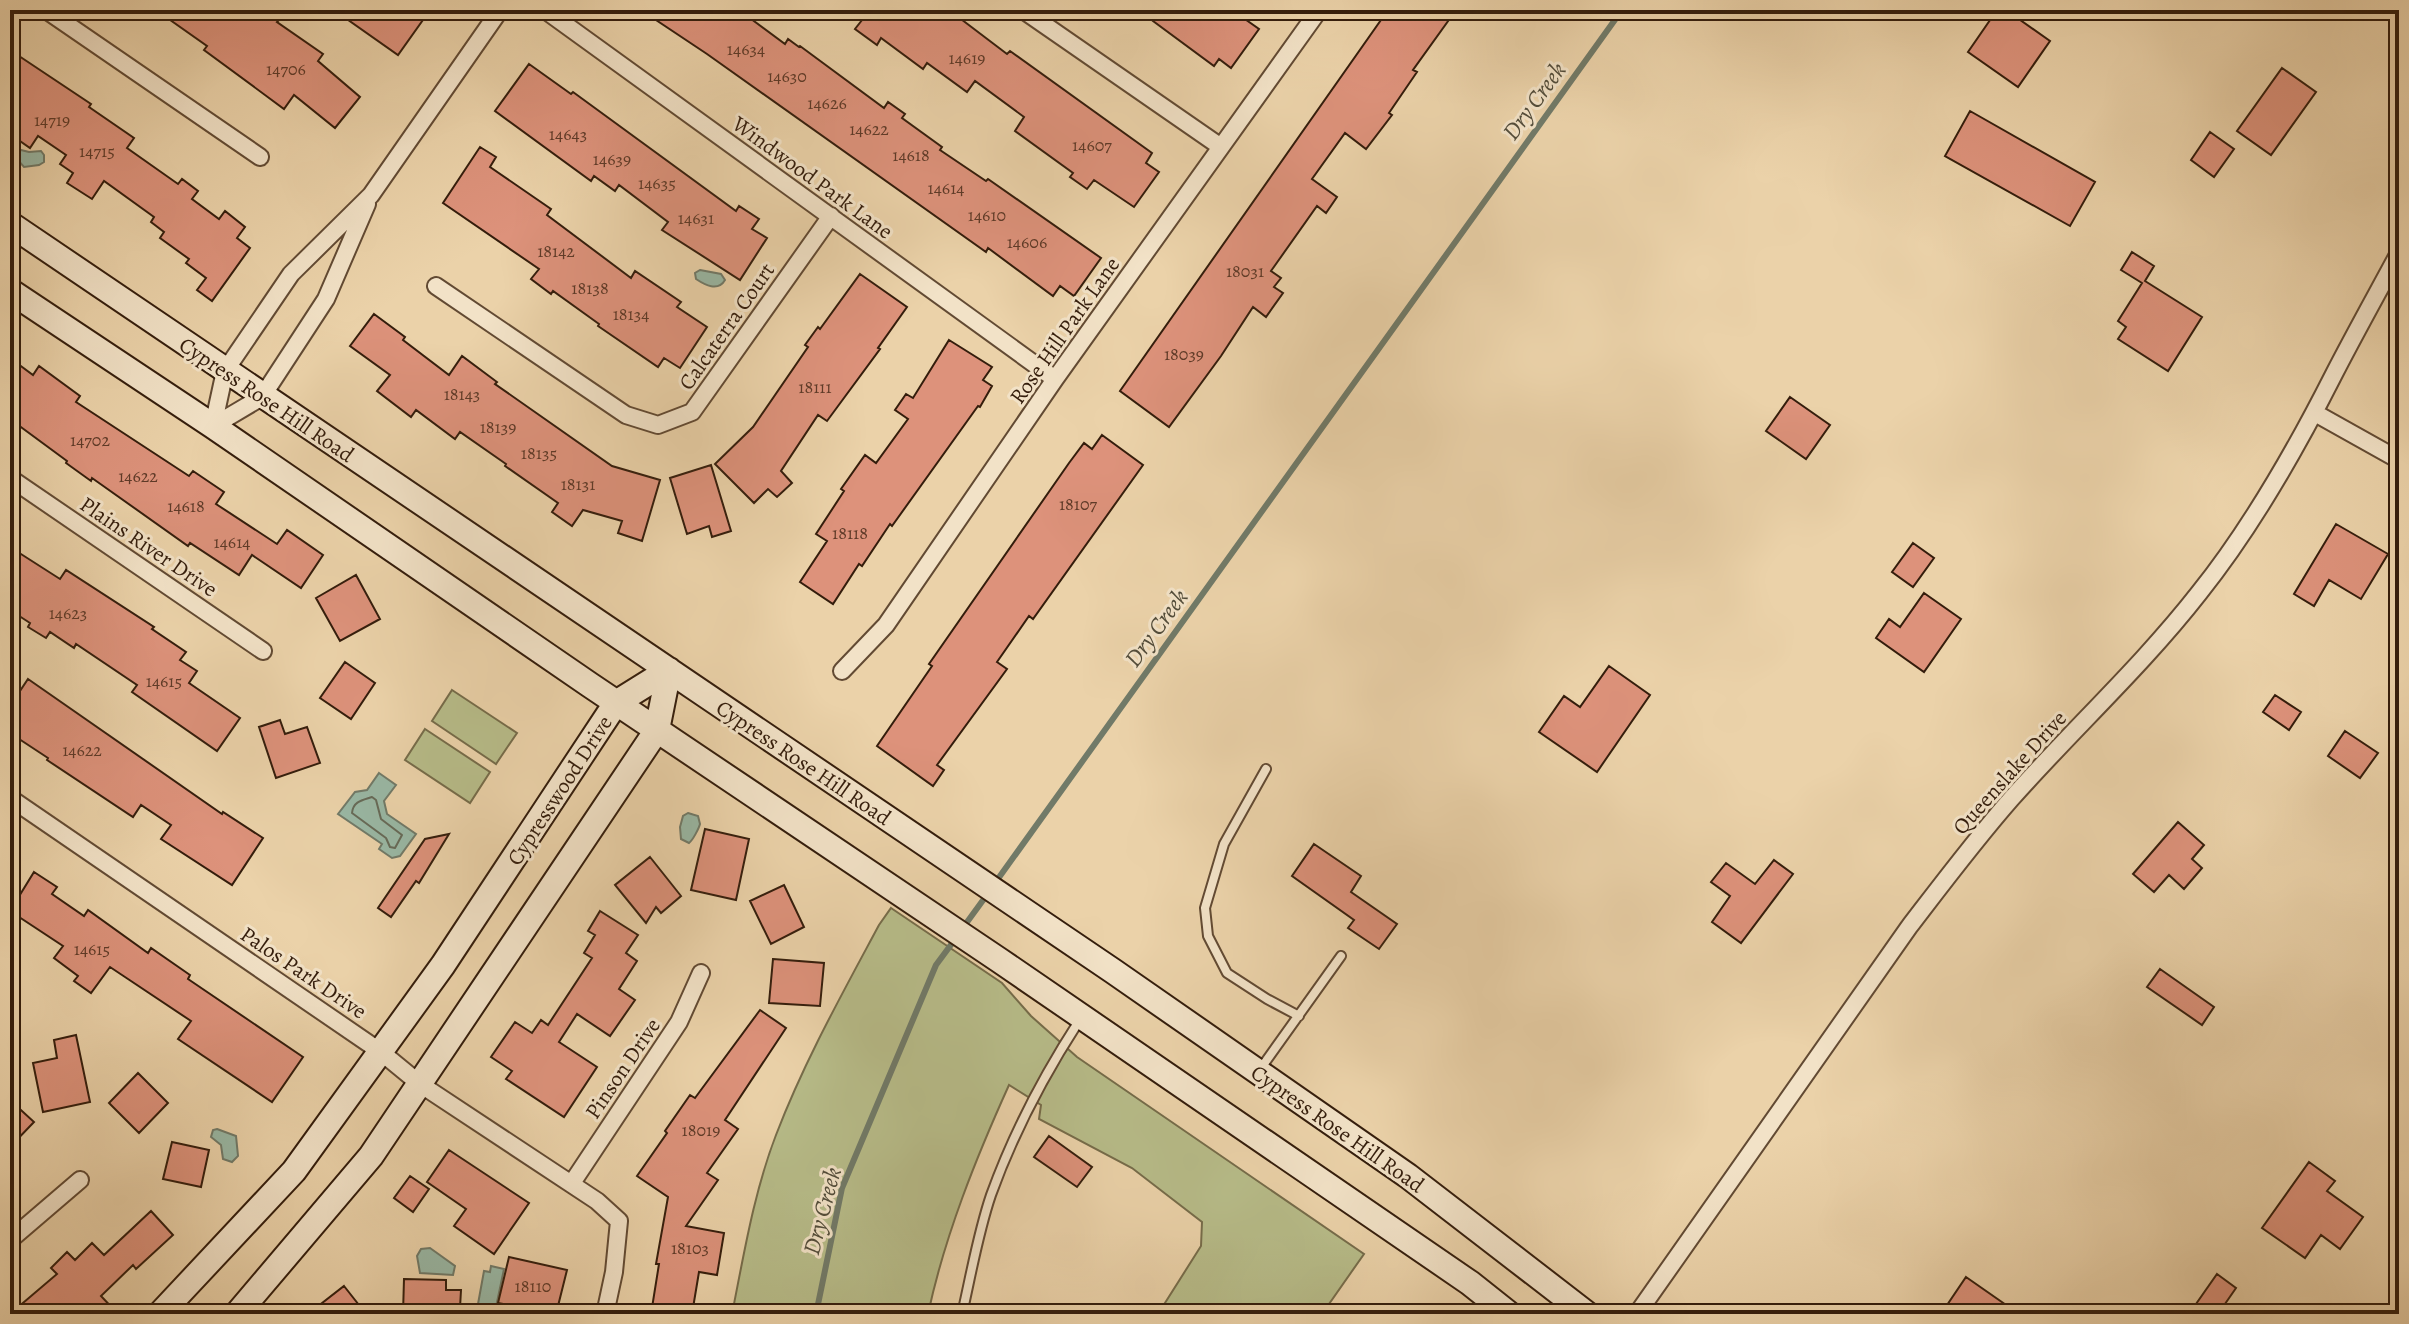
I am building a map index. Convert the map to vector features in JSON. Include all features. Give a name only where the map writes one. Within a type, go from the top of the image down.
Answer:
[{"type":"main road","name":"Cypress Rose Hill Road","points":[[10,224],[1030,914],[1408,1176],[1587,1314]]},
{"type":"main road","points":[[10,291],[1082,1016],[1470,1283],[1509,1314]]},
{"type":"main road","name":"Cypresswood Drive","points":[[160,1314],[294,1171],[443,965],[616,703],[669,670]]},
{"type":"main road","name":"Cypresswood Drive","points":[[237,1314],[371,1156],[420,1084],[657,730],[669,670]]},
{"type":"street","points":[[46,10],[260,157]]},
{"type":"street","points":[[213,426],[225,371],[291,274],[371,195],[500,10]]},
{"type":"street","name":"Windwood Park Lane","points":[[545,10],[1055,379]]},
{"type":"street","points":[[1023,10],[1221,147]]},
{"type":"street","name":"Rose Hill Park Lane","points":[[842,671],[886,625],[1055,379],[1319,10]]},
{"type":"street","points":[[213,426],[262,397],[326,299],[371,195]]},
{"type":"street","name":"Calcaterra Court","points":[[436,286],[626,415],[658,425],[692,412],[831,216]]},
{"type":"street","name":"Queenslake Drive","points":[[1637,1314],[1909,927],[1956,866],[2010,801],[2153,649],[2245,530],[2315,413],[2399,253]]},
{"type":"street","points":[[2315,413],[2399,460]]},
{"type":"street","name":"Plains River Drive","points":[[10,478],[263,651]]},
{"type":"street","name":"Palos Park Drive","points":[[10,798],[381,1052],[420,1084],[597,1201],[619,1221],[614,1272],[605,1314]]},
{"type":"street","name":"Pinson Drive","points":[[572,1183],[679,1022],[701,973]]},
{"type":"street","points":[[10,1240],[80,1180]]},
{"type":"lane","points":[[1266,769],[1224,844],[1205,908],[1208,936],[1227,973],[1299,1016]]},
{"type":"lane","points":[[1258,1072],[1341,956]]},
{"type":"lane","points":[[962,1314],[990,1198],[1014,1140],[1056,1057],[1082,1016]]},
{"type":"green space","points":[[452,690],[517,733],[496,764],[432,721]]},
{"type":"green space","points":[[425,729],[490,772],[470,803],[405,760]]},
{"type":"green space","points":[[891,908],[1002,983],[1031,1016],[1077,1057],[1364,1254],[1322,1314],[1158,1314],[1201,1246],[1202,1222],[1132,1168],[1039,1119],[1041,1105],[1009,1085],[962,1197],[928,1314],[732,1314],[756,1201],[776,1135],[824,1028]]},
{"type":"water","points":[[21,150],[41,151],[44,162],[24,167],[16,158]]},
{"type":"water","points":[[700,270],[721,274],[725,280],[719,286],[707,285],[696,279],[695,273]]},
{"type":"water","points":[[379,773],[396,785],[384,801],[387,814],[416,834],[400,856],[392,858],[379,849],[382,844],[338,814],[355,792],[367,790]]},
{"type":"water","points":[[688,813],[698,816],[700,824],[689,843],[681,839],[680,827],[683,816]]},
{"type":"water","points":[[213,1130],[236,1136],[238,1156],[232,1162],[223,1159],[221,1145],[211,1137]]},
{"type":"water","points":[[430,1248],[455,1266],[453,1275],[420,1273],[417,1256],[421,1249]]},
{"type":"water","points":[[491,1266],[504,1269],[496,1307],[478,1304],[484,1271],[490,1272]]},
{"type":"building","points":[[156,10],[265,10],[323,54],[318,61],[360,97],[335,128],[294,95],[284,109],[204,50],[207,46]]},
{"type":"building","points":[[334,10],[430,10],[398,55]]},
{"type":"building","points":[[641,10],[739,10],[785,44],[788,39],[800,46],[884,108],[888,102],[905,114],[902,118],[942,147],[940,150],[986,181],[988,179],[1101,258],[1074,296],[1060,286],[1053,296]]},
{"type":"building","points":[[870,10],[949,10],[1007,54],[1010,51],[1152,153],[1146,163],[1159,172],[1134,207],[1094,180],[1087,189],[1070,177],[1073,173],[1015,131],[1024,117],[975,81],[967,92],[927,63],[923,69],[881,38],[877,45],[855,29]]},
{"type":"building","points":[[1160,10],[1232,10],[1259,29],[1231,68],[1219,59],[1214,66],[1153,21]]},
{"type":"building","points":[[1388,10],[1456,10],[1413,70],[1417,72],[1389,113],[1392,115],[1366,149],[1345,133],[1312,179],[1337,197],[1326,213],[1317,206],[1271,271],[1281,278],[1274,287],[1283,293],[1266,317],[1253,307],[1169,427],[1120,391]]},
{"type":"building","points":[[1997,10],[2006,10],[2050,41],[2018,87],[1968,52]]},
{"type":"building","points":[[10,50],[91,104],[89,107],[134,138],[127,148],[178,184],[182,179],[198,191],[192,199],[219,219],[225,211],[245,227],[237,238],[250,248],[212,301],[197,290],[206,278],[186,263],[189,259],[160,238],[164,232],[151,222],[154,217],[104,181],[92,199],[67,183],[73,173],[60,164],[66,155],[38,136],[30,148],[10,134]]},
{"type":"building","points":[[529,64],[571,94],[573,92],[736,211],[739,206],[759,219],[752,229],[767,238],[740,280],[662,230],[668,222],[619,185],[615,191],[594,176],[591,181],[495,111]]},
{"type":"building","points":[[2282,68],[2316,92],[2271,155],[2237,131]]},
{"type":"building","points":[[1970,111],[2095,182],[2070,226],[1945,156]]},
{"type":"building","points":[[2210,132],[2234,149],[2214,177],[2191,160]]},
{"type":"building","points":[[480,147],[496,157],[490,167],[551,209],[547,215],[631,278],[635,271],[681,302],[677,307],[707,327],[680,368],[664,358],[658,367],[553,291],[551,294],[531,279],[539,269],[443,203]]},
{"type":"building","points":[[2132,252],[2154,266],[2145,281],[2202,317],[2168,371],[2118,339],[2126,327],[2118,321],[2142,283],[2121,270]]},
{"type":"building","points":[[860,274],[907,307],[827,421],[818,415],[781,471],[792,483],[777,497],[768,489],[754,503],[715,464],[753,427],[808,347],[805,345]]},
{"type":"building","points":[[374,314],[449,375],[462,356],[497,382],[495,384],[612,466],[660,480],[642,541],[618,533],[622,521],[583,510],[572,526],[552,512],[558,503],[460,432],[455,439],[416,410],[411,417],[377,391],[390,375],[350,346]]},
{"type":"building","points":[[949,340],[992,367],[983,380],[992,386],[980,407],[892,526],[890,524],[862,566],[859,564],[833,604],[800,582],[827,541],[816,534],[844,491],[841,489],[865,455],[876,463],[908,419],[895,410],[906,394],[913,398]]},
{"type":"building","points":[[10,358],[33,375],[39,366],[80,396],[76,402],[189,476],[193,471],[224,492],[216,504],[277,544],[287,530],[323,555],[301,588],[252,555],[239,575],[190,543],[188,546],[92,478],[91,481],[10,419]]},
{"type":"building","points":[[1790,397],[1830,425],[1806,459],[1766,431]]},
{"type":"building","points":[[1102,435],[1143,465],[1033,619],[1029,616],[997,662],[1007,669],[937,765],[944,770],[933,786],[877,746],[932,666],[929,664],[1069,463],[1084,443],[1092,449]]},
{"type":"building","points":[[711,465],[731,531],[712,537],[709,526],[687,534],[670,478]]},
{"type":"building","points":[[2336,524],[2388,554],[2361,599],[2329,580],[2314,606],[2294,594]]},
{"type":"building","points":[[1913,543],[1934,558],[1913,587],[1892,572]]},
{"type":"building","points":[[10,547],[60,579],[66,570],[154,627],[152,629],[186,652],[180,660],[197,671],[189,683],[240,718],[217,751],[132,692],[137,685],[76,644],[74,648],[50,632],[46,638],[10,610]]},
{"type":"building","points":[[356,575],[380,619],[340,641],[316,598]]},
{"type":"building","points":[[1924,593],[1961,619],[1924,672],[1876,638],[1889,619],[1900,627]]},
{"type":"building","points":[[345,662],[375,683],[351,719],[320,698]]},
{"type":"building","points":[[1609,666],[1650,695],[1597,772],[1539,732],[1564,696],[1580,707]]},
{"type":"building","points":[[28,679],[222,814],[263,838],[232,885],[161,839],[171,825],[141,805],[133,817],[10,733],[10,706]]},
{"type":"building","points":[[2275,695],[2301,712],[2289,730],[2263,712]]},
{"type":"building","points":[[280,720],[285,734],[307,727],[320,763],[276,778],[259,727]]},
{"type":"building","points":[[2345,731],[2378,753],[2360,778],[2328,756]]},
{"type":"building","points":[[2178,822],[2204,845],[2192,859],[2202,868],[2184,889],[2169,875],[2154,892],[2133,874]]},
{"type":"building","points":[[705,829],[749,839],[736,900],[691,890]]},
{"type":"building","points":[[449,834],[419,883],[416,881],[391,917],[378,908],[425,839]]},
{"type":"building","points":[[1314,844],[1361,876],[1351,892],[1397,924],[1379,949],[1348,928],[1354,920],[1292,876]]},
{"type":"building","points":[[650,857],[681,896],[661,913],[656,907],[646,923],[615,885]]},
{"type":"building","points":[[1774,860],[1793,874],[1741,943],[1712,922],[1730,896],[1711,882],[1726,863],[1755,884]]},
{"type":"building","points":[[34,872],[57,887],[52,894],[84,916],[88,910],[148,953],[151,948],[190,975],[188,979],[303,1057],[272,1102],[178,1039],[191,1021],[110,967],[91,993],[74,981],[78,976],[54,958],[63,946],[10,911]]},
{"type":"building","points":[[784,885],[804,927],[771,944],[750,901]]},
{"type":"building","points":[[600,911],[638,935],[626,953],[637,961],[619,989],[635,1000],[610,1036],[577,1014],[559,1042],[597,1067],[564,1117],[506,1079],[512,1071],[491,1057],[515,1022],[532,1033],[541,1020],[548,1025],[592,958],[584,953],[595,935],[588,931]]},
{"type":"building","points":[[773,959],[824,963],[820,1006],[769,1003]]},
{"type":"building","points":[[2160,969],[2214,1007],[2202,1025],[2147,987]]},
{"type":"building","points":[[760,1010],[786,1028],[725,1120],[738,1129],[707,1173],[718,1180],[686,1226],[724,1233],[717,1275],[699,1272],[692,1314],[651,1314],[668,1197],[637,1176],[690,1095],[695,1098]]},
{"type":"building","points":[[76,1035],[90,1102],[43,1112],[33,1063],[57,1058],[54,1040]]},
{"type":"building","points":[[138,1073],[168,1103],[139,1133],[109,1103]]},
{"type":"building","points":[[10,1100],[34,1122],[10,1147]]},
{"type":"building","points":[[1049,1136],[1092,1167],[1077,1187],[1034,1157]]},
{"type":"building","points":[[172,1142],[209,1150],[201,1187],[163,1179]]},
{"type":"building","points":[[449,1150],[529,1203],[494,1254],[454,1226],[466,1209],[427,1182]]},
{"type":"building","points":[[2309,1162],[2335,1181],[2327,1191],[2363,1217],[2340,1249],[2321,1235],[2305,1258],[2262,1228]]},
{"type":"building","points":[[410,1176],[429,1189],[413,1212],[394,1198]]},
{"type":"building","points":[[151,1211],[173,1235],[136,1269],[133,1265],[101,1296],[118,1314],[10,1314],[57,1274],[51,1268],[67,1252],[75,1260],[92,1243],[104,1255]]},
{"type":"building","points":[[509,1257],[567,1270],[556,1314],[498,1303]]},
{"type":"building","points":[[2217,1274],[2236,1288],[2218,1314],[2210,1314],[2196,1304]]},
{"type":"building","points":[[1966,1277],[2019,1314],[1941,1314]]},
{"type":"building","points":[[404,1279],[446,1280],[446,1290],[461,1290],[460,1308],[451,1307],[451,1314],[403,1314]]},
{"type":"building","points":[[344,1286],[366,1314],[308,1314]]},
{"type":"waterway","name":"Dry Creek","points":[[995,883],[1622,10]]},
{"type":"waterway","name":"Dry Creek","points":[[962,929],[989,892]]},
{"type":"waterway","name":"Dry Creek","points":[[816,1314],[842,1188],[936,965],[956,938]]}]
